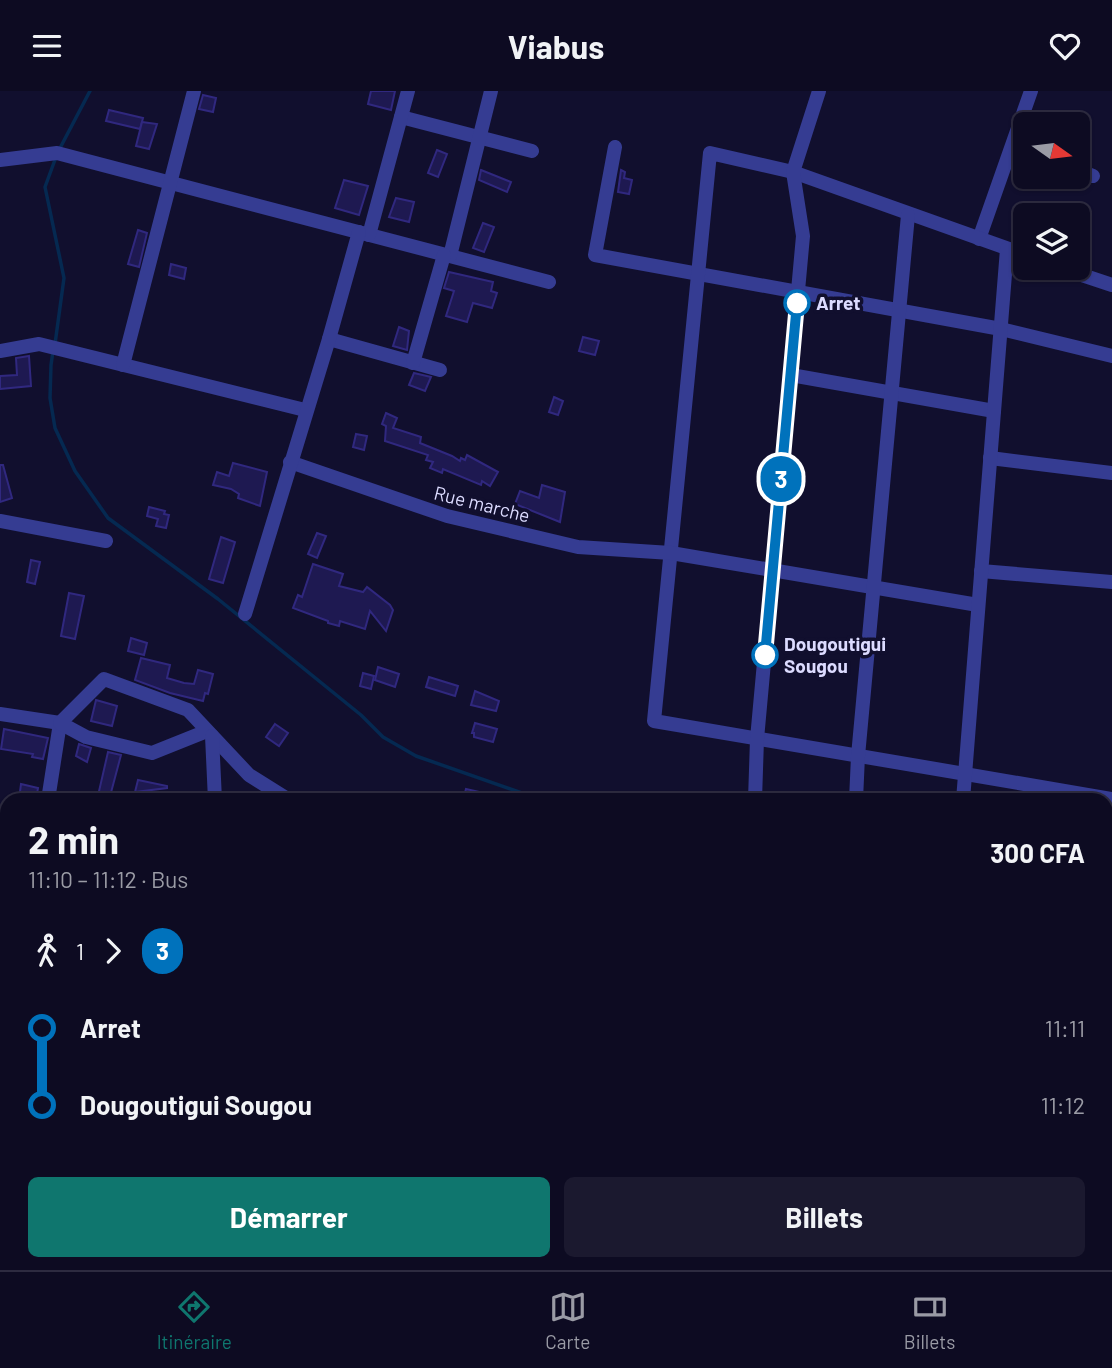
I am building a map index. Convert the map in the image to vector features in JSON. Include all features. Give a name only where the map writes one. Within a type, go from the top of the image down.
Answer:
[{"type":"street","points":[[123,365],[194,91]]},
{"type":"street","points":[[245,614],[306,410],[408,91]]},
{"type":"street","points":[[413,363],[447,255],[491,91]]},
{"type":"street","points":[[755,793],[757,739],[803,236],[793,172],[819,91]]},
{"type":"street","points":[[1027,112],[1031,91]]},
{"type":"street","points":[[401,117],[532,151]]},
{"type":"street","points":[[615,147],[595,255],[1001,329],[1112,356]]},
{"type":"street","points":[[0,160],[57,153],[549,282]]},
{"type":"street","points":[[1013,251],[793,172],[710,153],[654,721],[1060,793]]},
{"type":"street","points":[[979,239],[1013,162]]},
{"type":"street","points":[[856,793],[908,215]]},
{"type":"street","points":[[963,793],[1007,249]]},
{"type":"street","points":[[1090,278],[1112,285]]},
{"type":"street","points":[[329,339],[440,370]]},
{"type":"street","points":[[0,351],[39,344],[306,410]]},
{"type":"street","points":[[791,375],[994,411]]},
{"type":"street","points":[[990,458],[1112,473]]},
{"type":"street","name":"Rue marche","points":[[290,462],[454,518],[578,547],[671,553],[978,605]]},
{"type":"street","points":[[0,521],[106,541]]},
{"type":"street","points":[[981,571],[1112,582]]},
{"type":"street","points":[[49,793],[60,723],[104,679],[188,709],[249,775],[278,793]]},
{"type":"street","points":[[0,714],[60,723],[86,737],[152,753],[210,734]]},
{"type":"street","points":[[210,734],[214,793]]},
{"type":"building","points":[[371,91],[395,91],[391,110],[368,104]]},
{"type":"building","points":[[203,95],[216,98],[213,112],[199,109]]},
{"type":"building","points":[[109,110],[143,118],[140,129],[106,121]]},
{"type":"building","points":[[142,122],[157,124],[149,149],[136,146]]},
{"type":"building","points":[[437,150],[447,154],[438,177],[428,173]]},
{"type":"building","points":[[481,170],[511,182],[507,192],[479,180]]},
{"type":"building","points":[[621,170],[625,172],[624,178],[632,180],[629,194],[618,192]]},
{"type":"building","points":[[344,180],[368,186],[359,215],[335,208]]},
{"type":"building","points":[[396,198],[414,202],[409,222],[389,217]]},
{"type":"building","points":[[483,223],[494,227],[484,252],[473,248]]},
{"type":"building","points":[[138,230],[147,233],[139,267],[128,264]]},
{"type":"building","points":[[171,264],[186,268],[184,279],[169,275]]},
{"type":"building","points":[[449,272],[493,282],[491,291],[497,293],[492,308],[473,303],[467,322],[446,316],[454,291],[444,288]]},
{"type":"building","points":[[399,327],[409,331],[407,350],[393,346]]},
{"type":"building","points":[[583,337],[599,341],[595,355],[579,351]]},
{"type":"building","points":[[29,356],[31,386],[0,389],[0,376],[17,375],[16,358]]},
{"type":"building","points":[[414,373],[431,377],[425,391],[409,385]]},
{"type":"building","points":[[554,397],[563,401],[558,415],[549,412]]},
{"type":"building","points":[[386,413],[397,418],[393,428],[421,437],[420,443],[460,461],[461,458],[465,460],[467,455],[498,472],[490,486],[482,481],[481,485],[443,469],[442,473],[430,468],[433,462],[426,460],[428,455],[385,441],[386,426],[382,424]]},
{"type":"building","points":[[356,434],[367,436],[364,450],[353,447]]},
{"type":"building","points":[[233,463],[267,472],[260,506],[238,498],[239,494],[231,489],[213,485],[217,472],[229,476]]},
{"type":"building","points":[[0,465],[3,465],[12,498],[0,502]]},
{"type":"building","points":[[542,485],[565,492],[560,522],[515,504],[520,491],[539,498]]},
{"type":"building","points":[[149,507],[165,511],[164,514],[169,515],[166,528],[156,526],[158,519],[147,516]]},
{"type":"building","points":[[317,533],[326,536],[317,558],[308,554]]},
{"type":"building","points":[[221,537],[235,542],[223,583],[209,579]]},
{"type":"building","points":[[31,560],[40,562],[35,584],[27,582]]},
{"type":"building","points":[[313,564],[343,574],[339,586],[363,592],[367,587],[390,605],[393,610],[386,631],[370,611],[365,629],[340,621],[339,626],[328,623],[293,608],[298,595],[302,597]]},
{"type":"building","points":[[69,593],[84,596],[75,639],[61,636]]},
{"type":"building","points":[[131,638],[147,643],[144,655],[128,651]]},
{"type":"building","points":[[141,658],[170,665],[167,678],[184,683],[194,684],[198,670],[213,674],[208,694],[205,693],[203,701],[135,680]]},
{"type":"building","points":[[378,667],[399,674],[395,687],[375,680]]},
{"type":"building","points":[[363,673],[374,676],[371,689],[360,686]]},
{"type":"building","points":[[429,677],[458,686],[455,696],[426,687]]},
{"type":"building","points":[[475,691],[499,701],[496,711],[471,705]]},
{"type":"building","points":[[96,700],[117,706],[112,726],[91,721]]},
{"type":"building","points":[[475,723],[497,729],[493,742],[474,737],[472,733]]},
{"type":"building","points":[[275,724],[288,733],[279,746],[266,737]]},
{"type":"building","points":[[4,729],[48,738],[43,759],[32,757],[33,754],[1,749]]},
{"type":"building","points":[[79,744],[91,748],[87,762],[76,756]]},
{"type":"building","points":[[108,752],[121,755],[111,793],[99,793]]},
{"type":"building","points":[[138,780],[167,786],[167,788],[135,792]]},
{"type":"building","points":[[21,784],[38,788],[37,793],[20,793]]},
{"type":"building","points":[[466,789],[484,793],[465,793]]},
{"type":"waterway","points":[[59,150],[90,91]]},
{"type":"waterway","points":[[55,344],[64,278],[45,187],[56,157]]},
{"type":"waterway","points":[[53,351],[50,398],[55,428],[75,471],[108,518],[218,599],[361,715],[383,737],[416,756],[522,793]]},
{"type":"bus line","name":"3","points":[[765,655],[797,303]]},
{"type":"place","name":"Arret","points":[[797,303]]},
{"type":"place","name":"Dougoutigui Sougou","points":[[765,655]]}]
